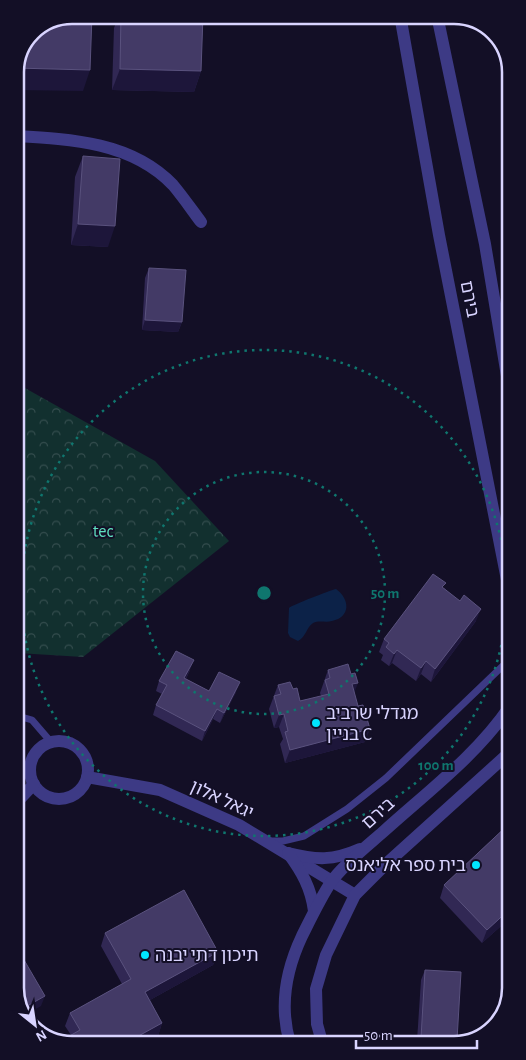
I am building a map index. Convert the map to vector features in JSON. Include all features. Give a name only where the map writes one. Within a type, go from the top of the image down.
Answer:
[{"type":"street","name":"בירם","points":[[402,24],[439,235],[502,554]]},
{"type":"street","name":"בירם","points":[[439,24],[484,244],[502,348]]},
{"type":"street","points":[[24,137],[66,139],[110,147],[138,158],[159,172],[173,186],[201,222]]},
{"type":"street","name":"בירם","points":[[288,1036],[285,1021],[286,980],[294,953],[314,911],[332,881],[367,846],[461,762],[497,726],[502,718]]},
{"type":"street","points":[[60,741],[70,743],[78,748],[84,756],[88,766],[87,777],[83,786],[76,793],[65,798],[53,798],[45,795],[34,784],[30,767],[34,756],[41,747],[60,741]]},
{"type":"street","points":[[320,1036],[316,1024],[316,989],[326,955],[355,895],[386,864],[502,759]]},
{"type":"street","name":"יגאל אלון","points":[[87,777],[160,790],[239,825],[332,881]]},
{"type":"street","points":[[24,795],[34,784]]},
{"type":"street","points":[[288,853],[309,859],[332,859],[367,846]]},
{"type":"street","points":[[288,853],[306,880],[314,911]]},
{"type":"street","points":[[332,881],[355,895]]},
{"type":"lane","points":[[266,841],[283,841],[304,836],[347,808],[386,778],[502,667]]},
{"type":"lane","points":[[24,718],[32,720],[52,742]]},
{"type":"green space","name":"tec","points":[[24,387],[155,461],[229,541],[83,657],[24,653]]},
{"type":"water","points":[[336,589],[341,593],[346,602],[343,616],[332,621],[313,623],[298,641],[290,637],[288,633],[289,608]]},
{"type":"building","points":[[92,24],[90,70],[24,68],[25,59],[34,42],[48,30],[62,25]]},
{"type":"building","points":[[121,24],[203,24],[201,71],[120,69]]},
{"type":"building","points":[[83,156],[120,159],[115,226],[78,224]]},
{"type":"building","points":[[149,268],[186,270],[182,322],[145,320]]},
{"type":"building","points":[[433,574],[446,583],[442,587],[460,601],[464,595],[481,609],[435,669],[426,661],[421,668],[397,650],[394,654],[386,647],[389,643],[384,639]]},
{"type":"building","points":[[176,651],[194,660],[184,678],[209,691],[219,672],[240,682],[224,713],[217,709],[205,731],[156,705],[167,685],[159,681]]},
{"type":"building","name":"מגדלי שרביב בניין C","points":[[348,664],[351,674],[355,673],[358,683],[352,684],[358,706],[363,705],[370,729],[290,750],[285,732],[288,731],[284,714],[279,715],[274,696],[281,694],[278,685],[290,682],[293,689],[297,688],[300,701],[329,694],[325,680],[330,678],[328,670]]},
{"type":"building","points":[[502,831],[502,916],[487,930],[444,885]]},
{"type":"building","points":[[184,890],[218,952],[145,992],[162,1023],[138,1036],[70,1036],[80,1030],[70,1013],[131,979],[105,933]]},
{"type":"building","points":[[24,960],[45,996],[27,1006],[24,988]]},
{"type":"building","points":[[425,970],[461,972],[457,1036],[421,1036]]},
{"type":"place","name":"מגדלי שרביב בניין C","points":[[316,723]]},
{"type":"place","name":"בית ספר אליאנס","points":[[476,865]]},
{"type":"place","name":"תיכון דתי יבנה","points":[[145,955]]}]
